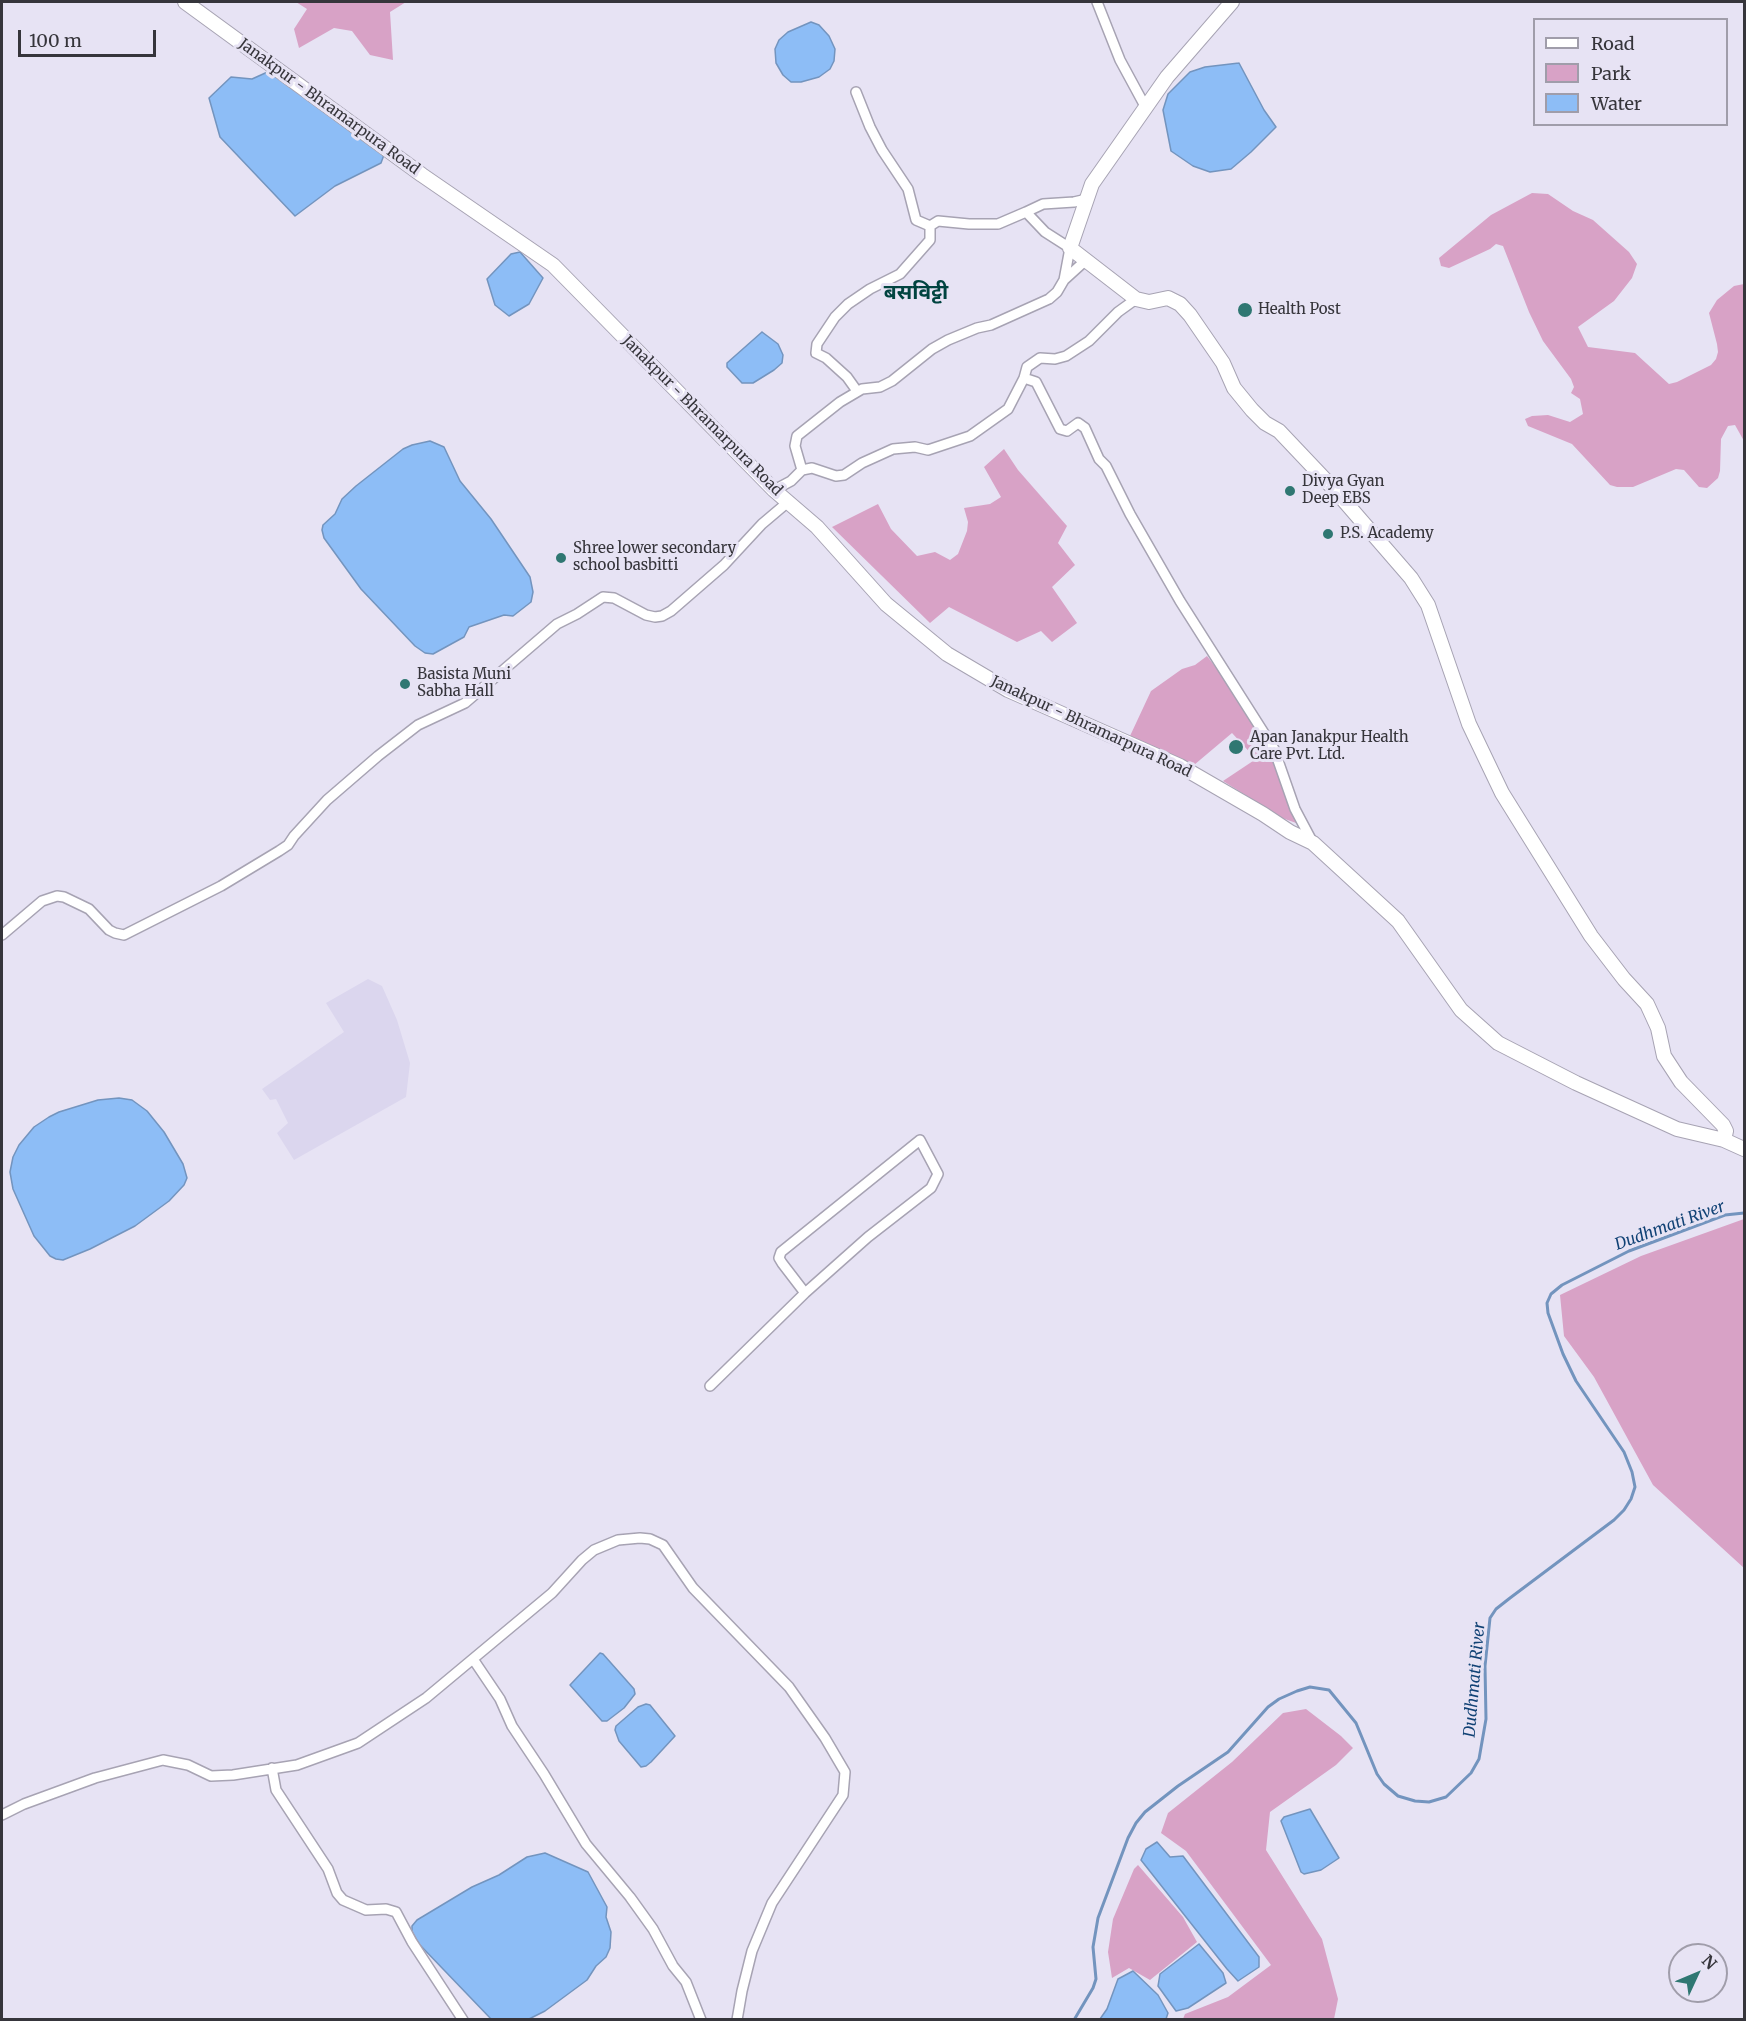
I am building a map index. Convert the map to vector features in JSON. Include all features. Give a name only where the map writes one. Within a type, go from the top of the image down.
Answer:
[{"type":"street","name":"Janakpur - Bhramarpura Road","points":[[185,2],[422,175],[553,265],[774,490],[817,527],[886,604],[947,654],[1008,690],[1180,766],[1290,832],[1313,843],[1398,921],[1461,1010],[1498,1043],[1576,1083],[1677,1129],[1724,1140],[1744,1149]]},
{"type":"street","points":[[1097,2],[1120,60],[1146,108]]},
{"type":"street","points":[[1064,280],[1070,248],[1092,184],[1167,77],[1232,2]]},
{"type":"street","points":[[856,92],[882,150],[908,189],[916,220],[930,226]]},
{"type":"street","points":[[930,226],[938,221],[998,224],[1043,204],[1087,199]]},
{"type":"street","points":[[1026,212],[1045,232],[1136,298],[1149,302],[1168,298],[1180,304],[1223,363],[1234,388],[1252,410],[1265,423],[1279,431],[1333,488],[1411,578],[1428,605],[1468,724],[1502,793],[1591,936],[1624,979],[1647,1004],[1658,1028],[1664,1056],[1681,1082],[1723,1125],[1726,1131],[1724,1140]]},
{"type":"street","points":[[857,391],[847,377],[816,353],[817,344],[835,316],[848,304],[870,289],[900,274],[930,240],[930,226]]},
{"type":"street","points":[[802,470],[795,446],[797,436],[857,391],[880,387],[892,381],[932,349],[948,340],[977,328],[991,326],[1049,299],[1057,292],[1064,280],[1086,260]]},
{"type":"street","points":[[774,490],[792,481],[802,470],[812,468],[836,476],[844,475],[862,463],[893,449],[915,447],[928,450],[952,444],[970,436],[1008,409],[1024,378],[1027,367],[1040,358],[1055,359],[1066,356],[1089,341],[1118,312],[1136,298]]},
{"type":"street","points":[[1024,378],[1036,382],[1060,429],[1067,431],[1078,423],[1085,428],[1099,459],[1106,466],[1130,514],[1180,601],[1274,749],[1295,809],[1313,843]]},
{"type":"street","points":[[2,935],[42,901],[57,896],[88,909],[109,930],[124,935],[221,886],[288,845],[327,800],[378,756],[418,725],[465,703],[557,624],[577,615],[603,597],[614,598],[646,615],[662,616],[717,572],[762,524],[788,502]]},
{"type":"street","points":[[710,1386],[805,1293],[868,1237],[931,1188],[938,1174],[920,1140],[781,1252],[779,1258],[805,1293]]},
{"type":"street","points":[[2,1815],[24,1804],[95,1778],[163,1760],[188,1765],[211,1776],[297,1765],[358,1743],[426,1698],[552,1593],[594,1550],[618,1540],[650,1539],[663,1545],[693,1588],[789,1687],[840,1761],[844,1772],[843,1795],[772,1903],[752,1950],[737,2019]]},
{"type":"street","points":[[473,1659],[500,1699],[512,1726],[586,1844],[653,1929],[673,1966],[686,1982],[701,2019]]},
{"type":"street","points":[[272,1768],[276,1790],[328,1869],[337,1893],[343,1900],[366,1910],[386,1909],[396,1912],[412,1942],[463,2019]]},
{"type":"shaded area","points":[[368,979],[382,986],[397,1020],[410,1063],[406,1097],[294,1160],[277,1133],[288,1123],[276,1099],[270,1100],[262,1089],[344,1032],[326,1003]]},
{"type":"green space","points":[[296,2],[406,2],[390,12],[393,60],[370,55],[352,31],[334,28],[299,48],[294,29],[307,9]]},
{"type":"green space","points":[[1532,193],[1548,194],[1573,211],[1593,220],[1629,252],[1637,264],[1632,278],[1614,301],[1578,327],[1588,347],[1635,353],[1669,384],[1711,365],[1716,359],[1717,344],[1709,313],[1717,300],[1734,286],[1744,284],[1744,441],[1735,425],[1728,426],[1721,439],[1718,478],[1707,488],[1699,487],[1684,470],[1676,469],[1633,487],[1610,485],[1572,444],[1528,426],[1525,419],[1532,416],[1548,415],[1570,422],[1583,414],[1580,399],[1571,393],[1574,387],[1571,379],[1543,341],[1529,312],[1503,246],[1496,244],[1449,268],[1441,266],[1439,258],[1491,215]]},
{"type":"green space","points":[[1004,449],[1018,470],[1067,526],[1058,543],[1075,565],[1052,587],[1077,623],[1052,642],[1041,631],[1017,642],[949,607],[930,623],[832,527],[878,504],[891,529],[917,556],[935,552],[950,560],[958,554],[967,531],[968,522],[964,508],[990,504],[1001,497],[984,467]]},
{"type":"green space","points":[[1207,656],[1233,690],[1270,748],[1299,824],[1282,818],[1223,781],[1256,759],[1232,733],[1194,765],[1130,736],[1151,691],[1182,669],[1195,665]]},
{"type":"green space","points":[[1744,1219],[1744,1568],[1653,1485],[1594,1377],[1564,1336],[1560,1295],[1641,1256]]},
{"type":"green space","points":[[1306,1709],[1353,1748],[1336,1765],[1270,1812],[1266,1850],[1322,1939],[1338,1999],[1334,2019],[1183,2019],[1185,2014],[1228,1997],[1271,1965],[1186,1851],[1161,1833],[1168,1813],[1232,1762],[1283,1713]]},
{"type":"green space","points":[[1138,1865],[1183,1917],[1197,1942],[1150,1980],[1129,1968],[1112,1978],[1108,1952],[1113,1919],[1134,1869]]},
{"type":"water","points":[[811,22],[819,25],[829,36],[835,49],[834,61],[830,69],[819,77],[791,82],[783,75],[776,63],[775,49],[779,40],[788,32]]},
{"type":"water","points":[[1239,63],[1264,110],[1276,127],[1231,169],[1210,172],[1193,166],[1171,151],[1163,110],[1168,94],[1190,72],[1205,67]]},
{"type":"water","points":[[272,70],[385,152],[381,163],[335,186],[295,216],[220,137],[209,98],[231,77],[252,79]]},
{"type":"water","points":[[520,252],[543,278],[529,304],[509,316],[495,305],[487,279],[511,254]]},
{"type":"water","points":[[762,332],[778,344],[783,355],[782,363],[753,383],[742,383],[727,367],[727,363]]},
{"type":"water","points":[[430,441],[444,447],[460,481],[491,519],[530,577],[533,592],[531,602],[513,616],[504,615],[469,627],[464,637],[433,654],[425,653],[415,646],[361,589],[324,538],[322,530],[323,525],[335,514],[342,499],[356,486],[403,449]]},
{"type":"water","points":[[119,1098],[132,1100],[147,1111],[164,1132],[183,1164],[187,1178],[184,1185],[169,1201],[135,1226],[90,1249],[63,1260],[56,1259],[50,1256],[34,1236],[13,1189],[10,1172],[13,1157],[19,1145],[34,1127],[49,1117],[98,1100]]},
{"type":"water","points":[[600,1653],[634,1689],[635,1694],[624,1708],[607,1721],[602,1721],[570,1685]]},
{"type":"water","points":[[650,1705],[675,1736],[651,1762],[641,1767],[619,1741],[615,1730],[616,1726],[638,1707]]},
{"type":"water","points":[[1310,1809],[1339,1858],[1321,1870],[1304,1874],[1301,1872],[1281,1821],[1284,1817]]},
{"type":"water","points":[[1157,1842],[1170,1857],[1183,1856],[1259,1957],[1259,1967],[1238,1981],[1227,1969],[1141,1860],[1146,1849]]},
{"type":"water","points":[[545,1853],[588,1872],[607,1907],[606,1917],[611,1932],[610,1948],[606,1957],[596,1966],[587,1980],[545,2011],[527,2020],[492,2020],[419,1944],[412,1932],[412,1926],[417,1920],[472,1887],[499,1875],[527,1857]]},
{"type":"water","points":[[1199,1944],[1223,1973],[1226,1983],[1188,2008],[1176,2011],[1158,1986],[1160,1974]]},
{"type":"water","points":[[1133,1971],[1158,1995],[1168,2013],[1166,2019],[1100,2019],[1107,2009],[1118,1979]]},
{"type":"waterway","name":"Dudhmati River","points":[[1074,2020],[1096,1979],[1093,1947],[1098,1918],[1128,1838],[1136,1823],[1145,1812],[1178,1786],[1228,1752],[1268,1707],[1279,1699],[1310,1687],[1329,1690],[1356,1723],[1377,1774],[1384,1784],[1398,1796],[1429,1802],[1446,1797],[1471,1773],[1479,1759],[1486,1719],[1485,1666],[1490,1618],[1496,1609],[1614,1520],[1624,1510],[1635,1487],[1624,1452],[1576,1381],[1563,1354],[1548,1313],[1547,1303],[1551,1294],[1562,1285],[1629,1251],[1725,1215],[1744,1213]]},
{"type":"place","name":"Health Post","points":[[1245,310]]},
{"type":"place","name":"Divya Gyan Deep EBS","points":[[1290,491]]},
{"type":"place","name":"P.S. Academy","points":[[1328,534]]},
{"type":"place","name":"Shree lower secondary school basbitti","points":[[561,558]]},
{"type":"place","name":"Basista Muni Sabha Hall","points":[[405,684]]},
{"type":"place","name":"Apan Janakpur Health Care Pvt. Ltd.","points":[[1236,747]]},
{"type":"district","name":"बसविट्टी","points":[[916,293]]}]
